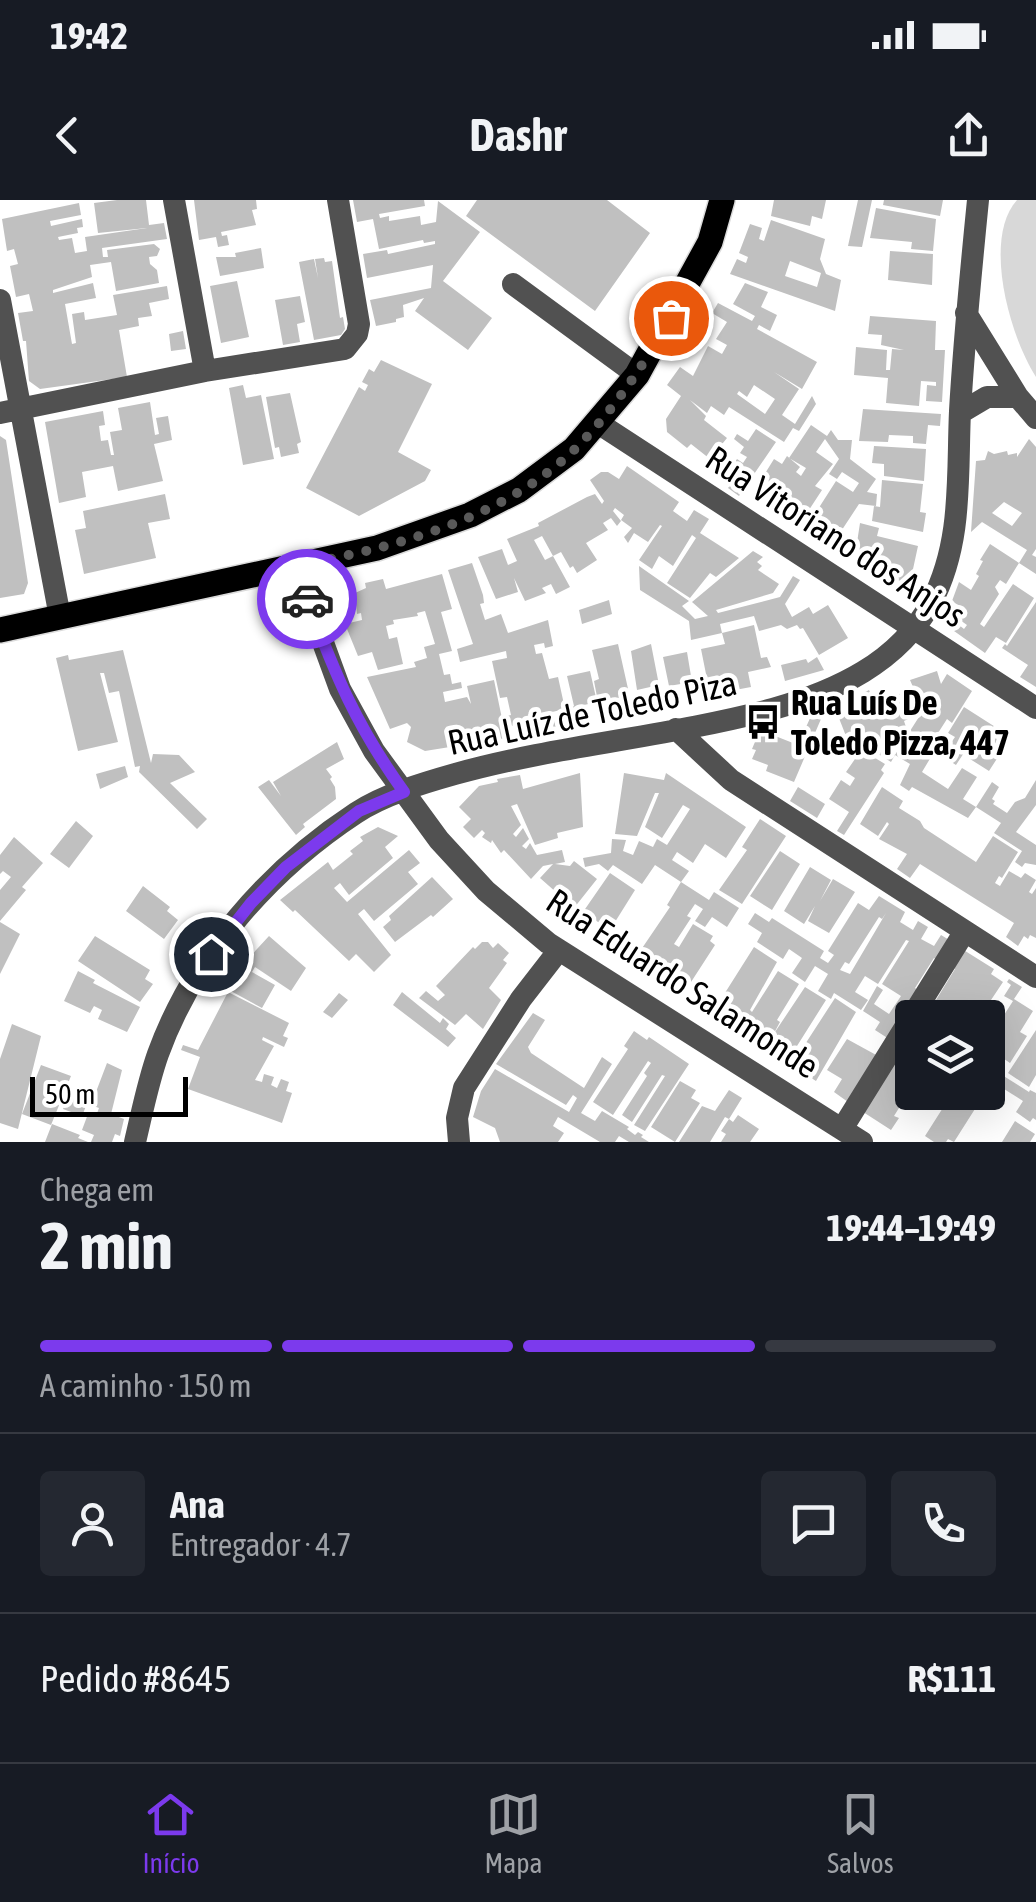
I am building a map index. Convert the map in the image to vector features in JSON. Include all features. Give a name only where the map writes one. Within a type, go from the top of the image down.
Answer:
[{"type":"main road","points":[[0,630],[377,548],[470,515],[548,470],[598,423],[638,375],[710,242],[722,200]]},
{"type":"street","points":[[174,200],[205,371]]},
{"type":"street","points":[[10,411],[205,371],[345,349],[358,334],[359,324],[338,200]]},
{"type":"street","name":"Rua Luíz de Toledo Piza","points":[[135,1142],[158,1055],[191,985],[224,936],[286,867],[359,811],[453,775],[512,760],[734,720],[792,704],[859,676],[891,654],[915,630],[946,566],[957,520],[966,313],[978,200]]},
{"type":"street","points":[[513,284],[638,375]]},
{"type":"street","points":[[0,300],[10,411],[60,617]]},
{"type":"street","points":[[966,313],[1018,398],[1036,418]]},
{"type":"street","points":[[960,412],[987,398],[1018,398]]},
{"type":"street","name":"Rua Vitoriano dos Anjos","points":[[598,423],[1036,708]]},
{"type":"street","name":"Rua Eduardo Salamonde","points":[[295,566],[340,688],[374,752],[440,840],[486,891],[559,950],[849,1137]]},
{"type":"street","points":[[676,729],[731,780],[1036,977]]},
{"type":"street","points":[[849,1137],[965,931]]},
{"type":"street","points":[[459,1142],[457,1118],[464,1088],[559,950]]},
{"type":"shaded area","points":[[1017,200],[1036,200],[1036,377],[1009,314],[1001,263],[1007,217]]},
{"type":"building","points":[[146,200],[149,225],[164,223],[167,239],[102,248],[103,257],[108,257],[107,250],[154,244],[160,249],[157,256],[149,257],[159,283],[116,291],[111,262],[90,265],[92,277],[53,290],[93,283],[96,298],[65,304],[72,344],[76,343],[72,314],[84,312],[85,320],[117,315],[113,295],[167,286],[169,299],[149,303],[152,316],[138,318],[139,326],[119,330],[127,377],[40,389],[29,381],[26,341],[18,313],[33,311],[29,294],[16,297],[10,266],[18,264],[14,249],[7,251],[2,219],[79,203],[81,215],[50,221],[51,226],[82,219],[83,227],[77,228],[78,233],[58,237],[72,238],[75,253],[87,251],[85,237],[147,228],[98,233],[94,203]]},
{"type":"building","points":[[194,200],[256,200],[257,209],[252,210],[256,225],[221,232],[222,236],[227,235],[229,245],[218,247],[216,237],[199,240]]},
{"type":"building","points":[[353,200],[424,200],[425,206],[379,214],[380,218],[389,216],[389,221],[420,216],[421,225],[436,222],[438,201],[480,232],[443,281],[492,318],[468,350],[415,311],[424,298],[403,305],[404,317],[396,322],[376,326],[370,300],[431,288],[433,265],[367,278],[363,254],[387,250],[388,254],[435,241],[379,249],[373,219],[357,222]]},
{"type":"building","points":[[477,200],[607,200],[650,233],[595,311],[466,216]]},
{"type":"building","points":[[774,200],[826,200],[822,219],[812,216],[810,226],[771,216]]},
{"type":"building","points":[[858,200],[872,200],[862,247],[848,246]]},
{"type":"building","points":[[884,200],[943,200],[940,216],[883,205]]},
{"type":"building","points":[[876,208],[936,219],[933,251],[911,249],[912,242],[870,238]]},
{"type":"building","points":[[771,220],[825,239],[820,259],[826,274],[841,280],[835,311],[730,274],[737,259],[746,263],[748,257],[739,253],[750,224],[762,228],[759,239],[764,241]],"holes":[[[790,261],[821,273],[817,287],[785,276]]]},
{"type":"building","points":[[261,248],[264,268],[220,276],[216,257],[236,257],[235,253]]},
{"type":"building","points":[[890,251],[933,254],[932,285],[888,280]]},
{"type":"building","points":[[324,258],[325,262],[332,261],[345,329],[341,335],[314,340],[299,262],[314,259],[318,278],[315,259]]},
{"type":"building","points":[[237,281],[249,337],[221,343],[210,286]]},
{"type":"building","points":[[745,283],[768,292],[761,307],[777,315],[770,331],[759,325],[757,329],[817,362],[802,389],[774,372],[799,389],[782,415],[795,424],[812,396],[816,404],[799,431],[793,428],[784,442],[729,407],[724,415],[711,406],[707,413],[690,400],[706,416],[704,420],[727,438],[710,459],[667,432],[666,419],[681,396],[667,385],[680,367],[693,376],[708,346],[722,354],[727,345],[716,339],[727,322],[712,313],[718,303],[752,321],[755,316],[733,304]],"holes":[[[754,385],[775,399],[765,414],[737,394],[739,391],[747,397]]]},
{"type":"building","points":[[300,296],[305,322],[297,324],[300,342],[283,345],[275,300]]},
{"type":"building","points":[[870,316],[936,321],[935,350],[945,350],[942,402],[926,401],[927,385],[936,386],[936,382],[921,381],[919,406],[886,403],[888,378],[854,375],[856,347],[887,350],[886,370],[890,370],[892,349],[904,350],[881,345],[882,335],[868,334]]},
{"type":"building","points":[[183,331],[186,349],[171,351],[169,334]]},
{"type":"building","points":[[381,360],[432,384],[398,452],[431,470],[425,481],[359,516],[306,488],[359,387],[365,391],[368,385],[362,382],[369,369],[374,372]]},
{"type":"building","points":[[243,385],[246,398],[261,395],[274,459],[243,465],[229,388]]},
{"type":"building","points":[[290,393],[301,442],[297,444],[299,453],[281,457],[279,447],[275,448],[266,397]]},
{"type":"building","points":[[150,402],[155,435],[159,434],[156,418],[168,416],[172,440],[154,444],[163,481],[118,491],[113,466],[82,472],[86,497],[59,503],[45,422],[103,411],[101,441],[108,440],[114,455],[110,432],[122,430],[118,408]]},
{"type":"building","points":[[863,409],[941,414],[940,426],[928,425],[926,444],[913,443],[913,436],[889,435],[888,442],[859,441]]},
{"type":"building","points":[[811,425],[827,436],[831,430],[838,440],[852,440],[850,459],[876,479],[867,492],[877,494],[876,506],[859,504],[834,542],[783,507],[784,503],[756,488],[774,459],[782,464]],"holes":[[[825,439],[839,459],[829,474],[837,479],[842,472],[859,483],[853,492],[836,481],[813,517],[807,513],[822,490],[815,486],[833,464],[816,452]],[[790,459],[806,468],[801,476],[796,472],[800,467]]]},
{"type":"building","points":[[756,429],[776,442],[739,496],[728,488],[737,476],[729,471],[737,459],[743,463],[747,457],[740,453],[744,447],[734,439],[737,434],[748,441]]},
{"type":"building","points":[[0,436],[6,440],[28,583],[24,594],[0,598]]},
{"type":"building","points":[[1029,439],[1036,447],[1036,549],[1032,555],[1036,557],[1036,574],[1019,563],[1027,550],[982,522],[971,532],[976,461],[985,460],[988,451],[1017,453],[1017,457]],"holes":[[[1004,502],[1022,513],[1012,526],[992,513]]]},
{"type":"building","points":[[874,446],[926,449],[924,481],[884,476],[884,464],[872,463]]},
{"type":"building","points":[[627,466],[679,502],[673,511],[687,521],[694,510],[709,519],[700,533],[739,558],[716,577],[710,573],[690,598],[667,583],[696,538],[692,535],[673,566],[659,556],[652,569],[639,560],[662,526],[648,542],[634,533],[628,543],[624,537],[632,528],[621,520],[624,515],[615,508],[613,511],[621,521],[617,526],[611,518],[603,523],[608,530],[586,543],[597,560],[577,573],[561,552],[553,556],[570,587],[556,594],[551,584],[542,588],[546,593],[525,601],[514,578],[518,592],[496,599],[478,557],[502,549],[508,565],[517,561],[507,539],[595,494],[602,504],[604,501],[590,480],[601,472],[619,479]],"holes":[[[542,536],[553,556],[545,560],[534,540]]]},
{"type":"building","points":[[882,480],[923,484],[923,532],[872,521],[874,506],[880,507]]},
{"type":"building","points":[[165,494],[170,519],[148,523],[156,558],[84,574],[75,530],[86,528],[83,511]]},
{"type":"building","points":[[860,523],[879,528],[877,536],[918,546],[910,583],[891,579],[893,571],[883,569],[885,563],[872,561],[871,566],[854,562]]},
{"type":"building","points":[[990,544],[1019,563],[1006,584],[1000,580],[995,587],[999,594],[980,624],[984,627],[1013,584],[1034,598],[1006,643],[996,637],[985,653],[954,631],[959,625],[964,629],[967,625],[960,620],[967,611],[952,601],[959,582],[971,590],[979,576],[976,574],[983,561],[980,560]]},
{"type":"building","points":[[753,551],[763,557],[757,562],[762,566],[758,570],[779,584],[773,593],[716,610],[718,613],[780,597],[793,576],[800,580],[785,604],[792,617],[809,607],[813,614],[828,605],[848,638],[819,655],[803,628],[797,625],[787,629],[781,625],[759,631],[754,616],[720,624],[722,633],[691,640],[689,621],[640,590],[639,566],[689,601],[682,606],[695,619],[708,616],[692,602]]},
{"type":"building","points":[[472,563],[483,595],[484,603],[480,604],[485,620],[501,614],[508,633],[548,620],[553,646],[534,645],[536,654],[542,653],[549,679],[558,677],[565,709],[552,712],[556,728],[528,734],[525,723],[506,727],[504,717],[511,715],[507,697],[500,698],[492,661],[507,658],[506,651],[460,662],[457,649],[473,644],[448,570]]},
{"type":"building","points":[[442,574],[452,609],[441,612],[452,651],[439,654],[444,675],[450,674],[452,684],[461,682],[462,688],[443,692],[445,702],[467,697],[471,704],[467,686],[494,680],[506,738],[425,751],[407,742],[411,727],[407,723],[390,729],[367,677],[416,667],[414,662],[427,658],[424,647],[435,644],[425,611],[393,620],[394,624],[386,626],[389,639],[397,637],[403,664],[378,670],[372,652],[358,656],[345,624],[362,620],[361,613],[357,614],[355,593],[366,588],[365,583],[383,579],[386,589]]},
{"type":"building","points":[[609,600],[612,614],[582,624],[579,610]]},
{"type":"building","points":[[1036,602],[1036,687],[1020,677],[1028,665],[1002,648]]},
{"type":"building","points":[[754,625],[761,658],[767,657],[771,667],[748,672],[751,687],[735,690],[731,674],[707,679],[701,649],[725,644],[722,633]]},
{"type":"building","points":[[618,644],[633,711],[621,714],[617,703],[599,707],[594,681],[599,679],[592,650]]},
{"type":"building","points":[[651,644],[659,685],[637,690],[631,651]]},
{"type":"building","points":[[123,650],[151,763],[153,754],[179,755],[195,772],[170,783],[207,819],[197,829],[139,772],[140,766],[135,767],[119,691],[109,693],[104,673],[100,673],[118,742],[78,751],[56,658],[68,655],[69,660]]},
{"type":"building","points":[[687,652],[692,682],[669,686],[663,657]]},
{"type":"building","points":[[817,657],[824,670],[785,681],[781,665],[806,659],[808,663]]},
{"type":"building","points":[[590,671],[597,702],[584,705],[587,721],[571,725],[567,708],[574,706],[567,676]]},
{"type":"building","points":[[937,671],[941,684],[947,674],[972,691],[952,723],[947,719],[931,744],[910,731],[931,698],[929,693],[910,707],[914,716],[904,721],[906,727],[890,734],[896,748],[890,751],[895,755],[891,762],[866,746],[862,750],[885,764],[881,770],[884,773],[844,835],[837,831],[849,812],[829,799],[841,780],[850,786],[855,778],[846,772],[855,759],[835,708],[869,690],[876,706],[913,687],[910,680]]},
{"type":"building","points":[[964,707],[1011,737],[989,771],[970,759],[978,742],[973,739],[956,765],[942,756],[955,737],[948,733]]},
{"type":"building","points":[[824,712],[794,782],[766,771],[768,765],[752,759],[760,730],[798,745],[811,716]]},
{"type":"building","points":[[337,742],[344,759],[326,769],[332,777],[336,799],[303,824],[305,827],[296,835],[258,787],[269,780],[281,796],[273,782]]},
{"type":"building","points":[[903,742],[924,756],[928,749],[934,752],[922,772],[948,789],[962,768],[977,777],[963,799],[976,807],[968,818],[912,787],[909,791],[900,785],[910,764],[895,755]]},
{"type":"building","points":[[125,766],[128,777],[100,789],[96,774]]},
{"type":"building","points":[[580,773],[583,827],[557,833],[558,838],[535,845],[517,804],[511,806],[521,825],[513,834],[516,837],[523,828],[529,839],[522,846],[526,849],[530,843],[537,855],[562,850],[565,862],[555,864],[570,866],[574,861],[597,879],[574,908],[540,878],[553,864],[543,866],[531,879],[504,850],[501,853],[492,840],[491,843],[482,837],[482,830],[474,838],[463,827],[471,819],[459,807],[479,786],[498,782],[497,779],[520,775],[523,789]]},
{"type":"building","points":[[624,773],[664,780],[666,773],[746,827],[726,858],[705,844],[693,863],[677,852],[672,860],[689,871],[681,882],[655,865],[642,884],[613,865],[608,871],[599,864],[585,867],[583,858],[611,853],[612,839],[626,840],[623,851],[633,855],[639,841],[653,847],[657,839],[667,845],[690,809],[683,805],[662,838],[645,827],[659,793],[655,793],[637,836],[615,834]]},
{"type":"building","points":[[1036,780],[1036,805],[1016,832],[1036,845],[1036,865],[1025,863],[1022,867],[1015,862],[1022,851],[994,833],[1001,823],[976,807],[992,782],[999,787],[993,804],[1007,813],[1015,802],[1025,798]]},
{"type":"building","points":[[798,787],[825,804],[817,818],[790,801]]},
{"type":"building","points":[[882,787],[903,801],[899,808],[924,828],[976,862],[993,836],[1018,852],[995,883],[1000,886],[1009,871],[1021,878],[1025,873],[1036,880],[1029,892],[1032,894],[1036,888],[1036,938],[1024,936],[1018,946],[1006,937],[1014,923],[920,864],[910,878],[897,869],[907,854],[879,839],[889,824],[878,836],[860,824]]},
{"type":"building","points":[[760,819],[786,836],[742,904],[719,890],[747,850],[742,847]]},
{"type":"building","points":[[76,821],[93,836],[69,868],[50,854]]},
{"type":"building","points":[[378,827],[398,836],[385,847],[393,858],[349,895],[340,883],[334,888],[347,902],[409,850],[420,863],[408,872],[418,884],[374,921],[364,909],[358,914],[391,955],[374,972],[356,954],[349,961],[280,900],[328,862],[333,870],[353,854],[350,851],[363,841],[360,837]]},
{"type":"building","points":[[14,837],[43,863],[0,921],[0,890],[11,877],[3,871],[0,874],[0,855]]},
{"type":"building","points":[[780,851],[800,864],[772,910],[750,896]]},
{"type":"building","points":[[810,867],[831,880],[820,901],[833,879],[855,892],[829,933],[808,921],[815,906],[804,924],[784,911]]},
{"type":"building","points":[[610,873],[635,890],[610,930],[583,912]]},
{"type":"building","points":[[432,877],[453,899],[395,942],[383,927],[391,920],[389,916]]},
{"type":"building","points":[[681,882],[709,900],[714,892],[739,908],[727,927],[712,917],[705,927],[695,921],[703,909],[695,904],[687,916],[691,918],[674,944],[679,947],[693,924],[713,936],[710,941],[715,945],[682,996],[667,986],[676,972],[666,966],[657,980],[632,963],[670,907],[667,905]]},
{"type":"building","points":[[143,886],[170,907],[167,911],[178,920],[164,939],[126,911]]},
{"type":"building","points":[[879,896],[905,912],[900,922],[913,930],[918,921],[928,927],[921,939],[934,946],[941,935],[951,941],[938,961],[934,958],[915,988],[919,991],[913,1000],[898,1000],[901,996],[882,984],[909,941],[906,940],[878,984],[865,976],[855,992],[868,1000],[861,1010],[834,993],[831,999],[818,991],[828,974],[815,966],[805,982],[792,973],[802,958],[789,949],[783,959],[757,942],[762,933],[748,924],[755,913],[769,922],[772,918],[824,951],[820,958],[828,963],[834,955],[828,951],[858,903],[869,910]],"holes":[[[886,913],[850,974],[840,970],[845,962],[849,964],[879,917],[882,919]]]},
{"type":"building","points":[[0,922],[20,934],[0,974]]},
{"type":"building","points":[[95,936],[150,970],[145,979],[153,984],[140,1002],[78,961]]},
{"type":"building","points":[[269,936],[306,968],[291,991],[255,967],[252,972],[275,985],[262,1008],[229,990],[246,961]]},
{"type":"building","points":[[482,942],[493,948],[498,943],[509,953],[503,960],[507,963],[489,988],[501,1000],[483,1029],[466,1014],[455,1025],[419,998],[426,991],[438,1001],[445,995],[436,986]]},
{"type":"building","points":[[754,947],[777,962],[752,1012],[778,971],[799,984],[777,1020],[780,1022],[773,1035],[805,987],[826,1000],[797,1046],[800,1052],[835,998],[856,1012],[816,1081],[711,1015]]},
{"type":"building","points":[[962,949],[994,969],[991,974],[1003,982],[991,1000],[936,1000],[955,969],[951,966]]},
{"type":"building","points":[[78,971],[140,1007],[127,1032],[98,1019],[102,1010],[94,1006],[90,1013],[64,1001]]},
{"type":"building","points":[[1009,979],[1022,987],[1014,999],[1033,1011],[1020,1032],[1027,1036],[1010,1063],[1005,1060],[1005,1013],[1013,1001],[1004,996],[1011,985]]},
{"type":"building","points":[[877,986],[883,990],[874,1004],[889,1014],[895,1005],[895,1029],[889,1039],[875,1030],[880,1022],[863,1011]]},
{"type":"building","points":[[228,992],[289,1023],[283,1036],[288,1038],[284,1047],[263,1037],[274,1046],[255,1080],[262,1082],[264,1074],[274,1077],[271,1085],[277,1088],[281,1079],[289,1082],[286,1091],[292,1093],[282,1123],[188,1089],[200,1057],[181,1050],[183,1045],[198,1050]]},
{"type":"building","points":[[402,992],[440,1023],[443,1018],[449,1024],[446,1029],[456,1038],[448,1047],[393,1005]]},
{"type":"building","points":[[339,993],[348,1000],[332,1018],[323,1012]]},
{"type":"building","points":[[533,1013],[545,1020],[528,1047],[531,1053],[584,1088],[602,1057],[612,1064],[581,1113],[595,1121],[602,1111],[649,1142],[629,1142],[619,1136],[615,1142],[600,1142],[558,1117],[553,1126],[564,1133],[558,1142],[500,1142],[495,1128],[473,1117],[481,1091],[495,1069],[569,1112],[577,1098],[573,1095],[566,1105],[496,1064]]},
{"type":"building","points":[[12,1024],[41,1036],[18,1129],[0,1123],[0,1059]]},
{"type":"building","points":[[1036,1030],[1036,1075],[1029,1087],[1008,1073]]},
{"type":"building","points":[[634,1031],[689,1064],[645,1131],[634,1125],[665,1076],[662,1075],[632,1122],[622,1115],[647,1076],[644,1073],[651,1063],[648,1061],[613,1115],[593,1102],[628,1049],[624,1046]]},
{"type":"building","points":[[847,1039],[878,1056],[848,1102],[834,1092],[842,1079],[827,1070]]},
{"type":"building","points":[[895,1058],[898,1110],[894,1116],[899,1118],[891,1130],[860,1110]]},
{"type":"building","points":[[107,1063],[122,1070],[111,1114],[124,1119],[120,1136],[115,1134],[112,1142],[91,1142],[94,1135],[82,1130],[88,1114],[96,1116],[99,1108],[91,1105]]},
{"type":"building","points":[[41,1065],[71,1076],[51,1125],[22,1114]]},
{"type":"building","points":[[1005,1077],[1036,1093],[1036,1120],[1030,1122],[1016,1112],[1023,1101],[1005,1090]]},
{"type":"building","points":[[680,1081],[696,1090],[691,1098],[700,1103],[675,1142],[651,1127]]},
{"type":"building","points":[[71,1088],[90,1096],[82,1116],[63,1109]]},
{"type":"building","points":[[729,1090],[742,1098],[710,1142],[679,1142],[702,1106],[715,1111]]},
{"type":"building","points":[[942,1110],[974,1110],[954,1142],[934,1142],[925,1136]]},
{"type":"building","points":[[738,1115],[759,1129],[750,1142],[721,1142],[726,1134],[721,1131],[729,1119],[733,1122]]},
{"type":"building","points":[[1015,1121],[1035,1134],[1030,1142],[1002,1142]]},
{"type":"building","points":[[52,1124],[80,1135],[78,1138],[88,1142],[45,1142]]},
{"type":"way so far","points":[[307,599],[295,566],[412,538],[470,515],[548,470],[574,449],[620,400],[671,318]]},
{"type":"place","name":"Rua Luís De Toledo Pizza, 447","points":[[763,722]]},
{"type":"route","points":[[211,954],[251,903],[286,867],[359,811],[404,792],[374,752],[340,688],[307,599]]}]
